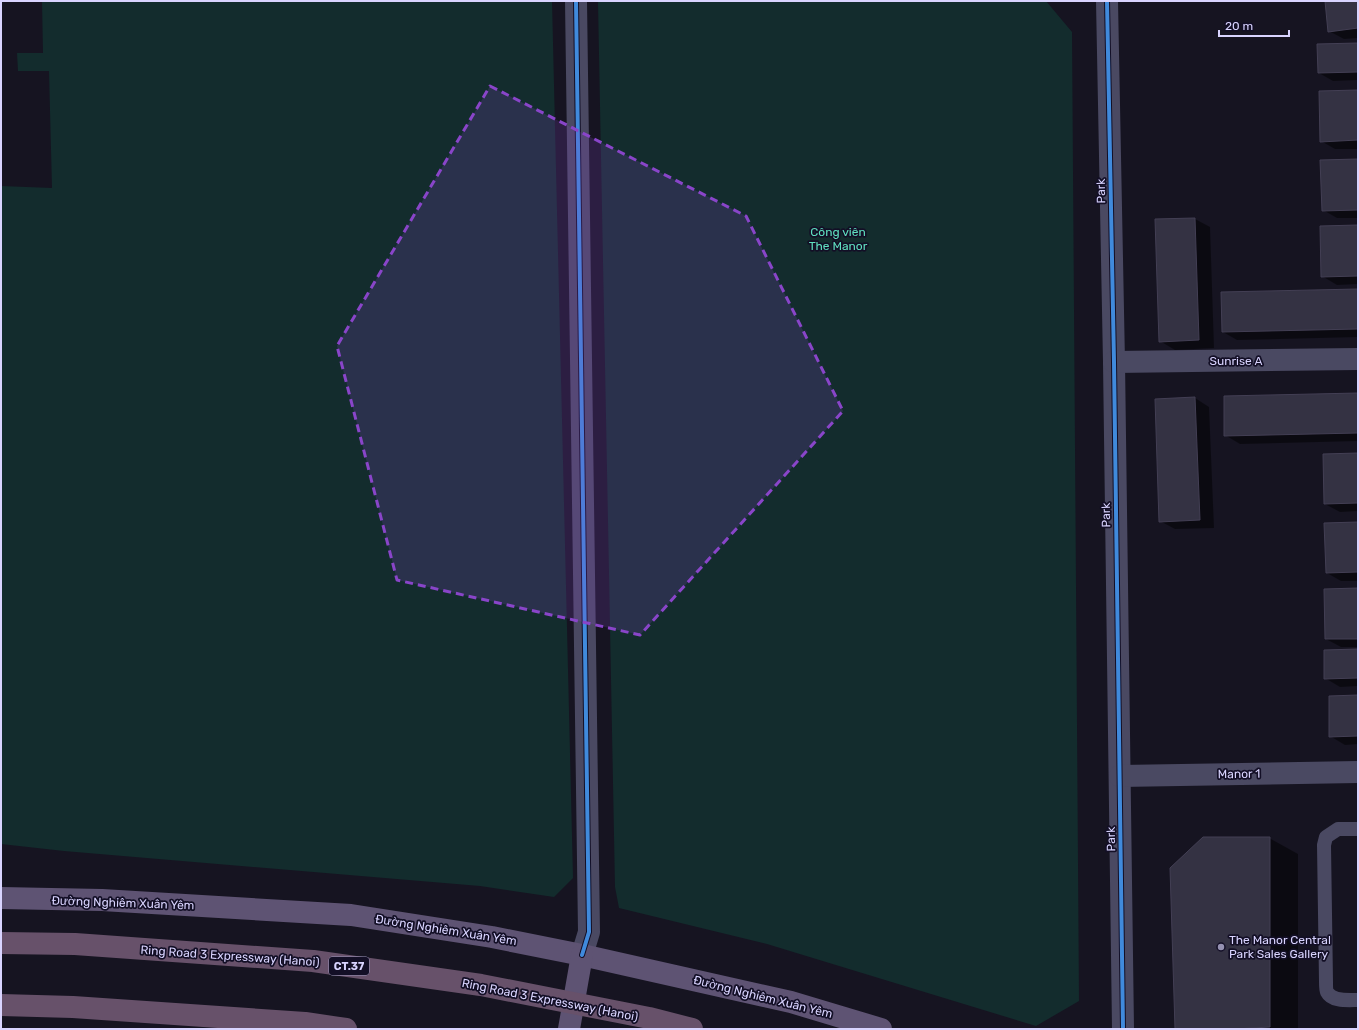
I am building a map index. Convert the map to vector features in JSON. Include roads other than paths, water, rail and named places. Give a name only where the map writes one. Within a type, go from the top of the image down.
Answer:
[{"type":"highway","name":"Ring Road 3 Expressway (Hanoi)","points":[[1,942],[75,944],[313,961],[481,985],[648,1018],[692,1029]]},
{"type":"highway","points":[[1,1005],[73,1006],[305,1023],[346,1029]]},
{"type":"main road","name":"Đường Nghiêm Xuân Yêm","points":[[1,898],[102,900],[351,915],[492,937],[582,955],[791,1002],[881,1029]]},
{"type":"main road","points":[[569,1029],[582,955]]},
{"type":"street","points":[[576,1],[589,910],[589,932],[582,955]]},
{"type":"street","name":"Park","points":[[1107,1],[1114,362],[1123,1029]]},
{"type":"street","name":"Sunrise A","points":[[1114,362],[1358,360]]},
{"type":"street","name":"Manor 1","points":[[1120,776],[1358,772]]},
{"type":"lane","points":[[1358,829],[1338,829],[1326,836],[1324,845],[1327,992],[1331,997],[1340,1000],[1358,1000]]},
{"type":"place","name":"The Manor Central Park Sales Gallery","points":[[1221,947]]},
{"type":"park label","name":"Công viên The Manor","points":[[838,239]]}]
